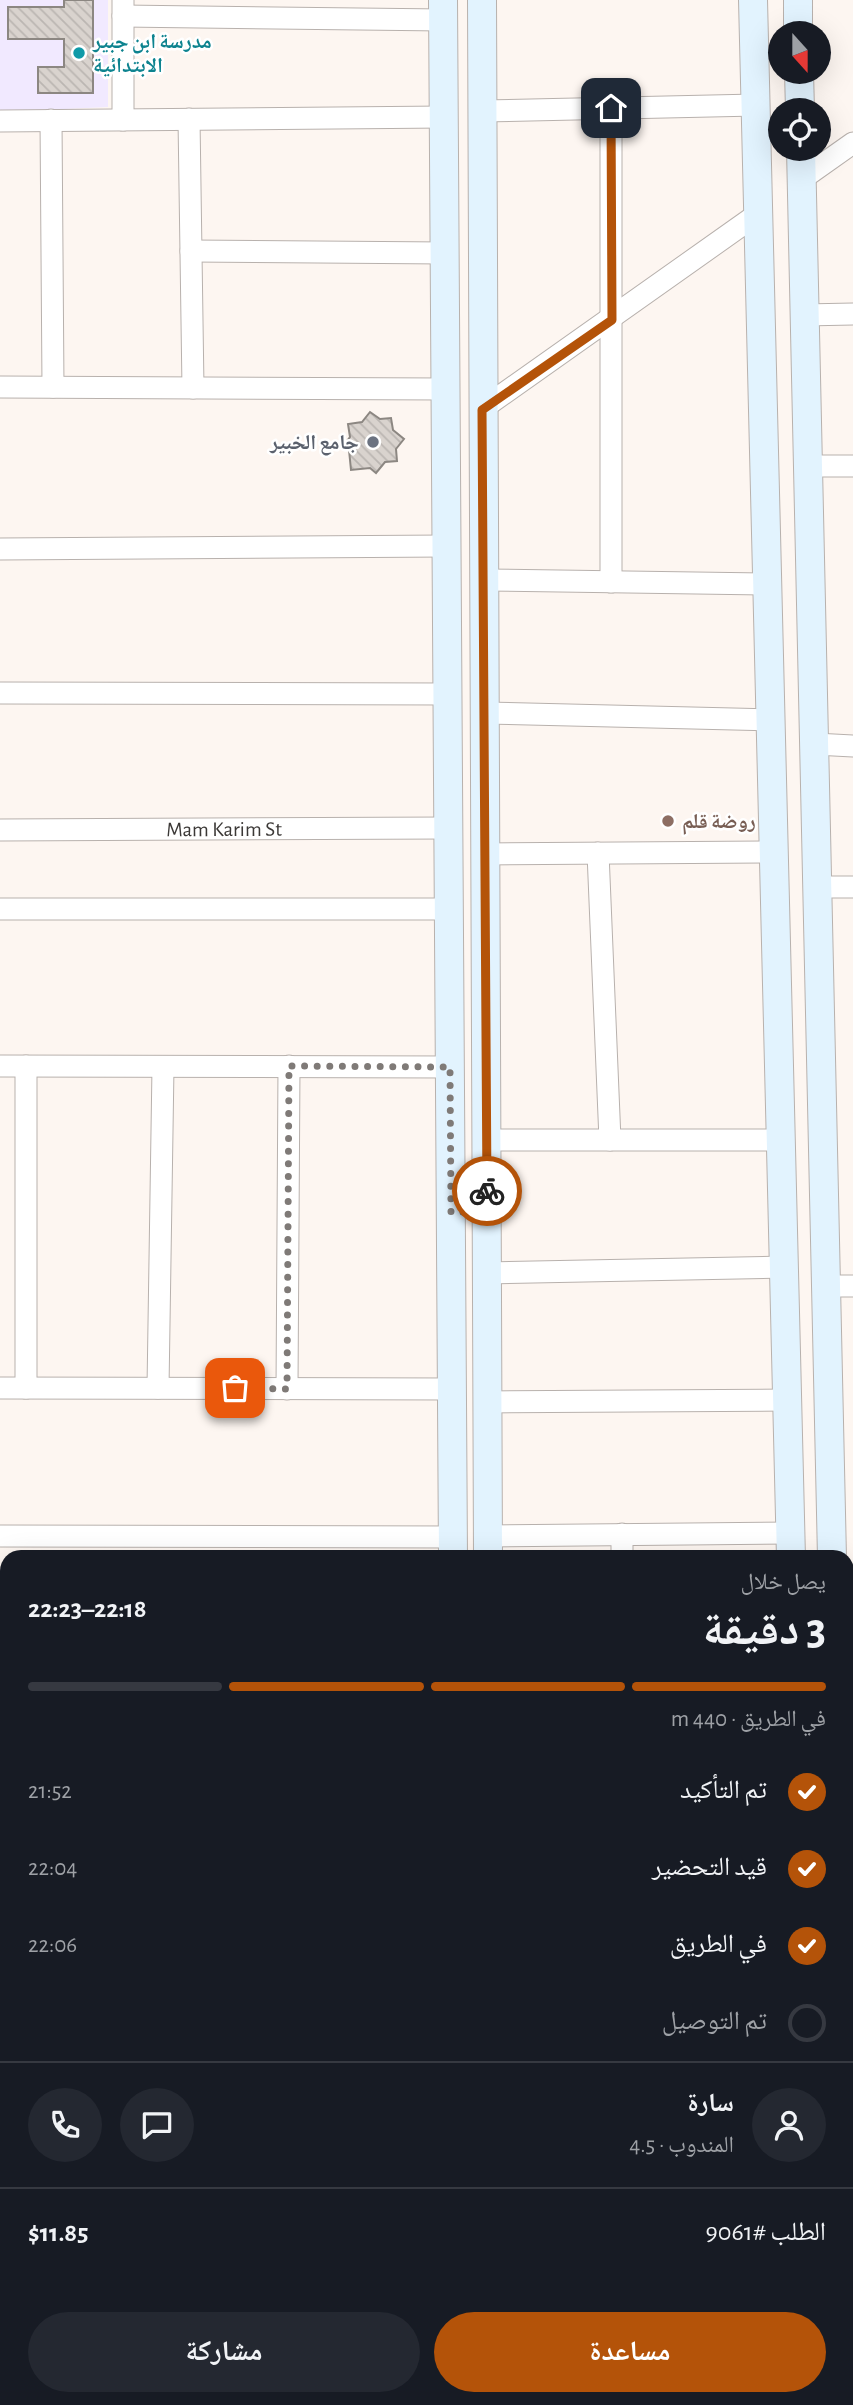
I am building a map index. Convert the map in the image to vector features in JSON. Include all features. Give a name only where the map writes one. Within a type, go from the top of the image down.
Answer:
[{"type":"street","points":[[482,0],[488,1547],[622,1534],[791,1545],[753,0]]},
{"type":"street","points":[[798,0],[798,21]]},
{"type":"street","points":[[0,1536],[49,1547],[453,1547],[443,10],[123,8],[123,120]]},
{"type":"street","points":[[482,111],[756,104]]},
{"type":"street","points":[[611,108],[611,582]]},
{"type":"street","points":[[0,121],[444,117]]},
{"type":"street","points":[[189,119],[193,388]]},
{"type":"street","points":[[51,120],[54,387]]},
{"type":"street","points":[[802,179],[853,144]]},
{"type":"street","points":[[801,161],[817,887],[839,1286],[841,1463],[833,1550]]},
{"type":"street","points":[[482,410],[759,213]]},
{"type":"street","points":[[191,251],[445,253]]},
{"type":"street","points":[[804,314],[853,314]]},
{"type":"street","points":[[0,387],[446,389]]},
{"type":"street","points":[[808,466],[853,466]]},
{"type":"street","points":[[0,549],[446,546]]},
{"type":"street","points":[[484,580],[768,584]]},
{"type":"street","points":[[0,693],[447,694]]},
{"type":"street","points":[[485,713],[771,720]]},
{"type":"street","points":[[815,744],[853,746]]},
{"type":"street","points":[[773,815],[816,818]]},
{"type":"street","name":"Mam Karim St","points":[[0,830],[448,828]]},
{"type":"street","points":[[485,854],[774,852]]},
{"type":"street","points":[[598,853],[610,1140]]},
{"type":"street","points":[[817,887],[853,887]]},
{"type":"street","points":[[0,909],[449,909]]},
{"type":"street","points":[[0,1066],[450,1067]]},
{"type":"street","points":[[26,1066],[26,1388]]},
{"type":"street","points":[[287,1389],[289,1066]]},
{"type":"street","points":[[158,1388],[163,1067]]},
{"type":"street","points":[[487,1140],[781,1140]]},
{"type":"street","points":[[451,1212],[487,1212]]},
{"type":"street","points":[[487,1273],[784,1267]]},
{"type":"street","points":[[0,1388],[452,1389]]},
{"type":"street","points":[[488,1402],[787,1399]]},
{"type":"street","points":[[621,1550],[622,1534]]},
{"type":"shaded area","points":[[0,0],[108,0],[108,107],[0,112]]},
{"type":"building","name":"مدرسة ابن جبير الابتدائية","points":[[64,0],[93,0],[93,93],[38,93],[38,67],[64,67],[64,39],[8,39],[8,7],[64,7]]},
{"type":"building","name":"جامع الخبير","points":[[370,412],[380,419],[391,418],[393,430],[404,439],[396,449],[397,461],[385,462],[376,473],[370,468],[351,470],[349,450],[343,446],[350,437],[348,424],[362,422]]},
{"type":"way so far","points":[[235,1388],[287,1389],[289,1066],[450,1067],[451,1212],[487,1212],[487,1191]]},
{"type":"place","name":"مدرسة ابن جبير الابتدائية","points":[[79,53]]},
{"type":"place","name":"جامع الخبير","points":[[373,442]]},
{"type":"place","name":"روضة قلم","points":[[668,821]]},
{"type":"route","points":[[487,1191],[482,410],[612,320],[611,108]]}]
